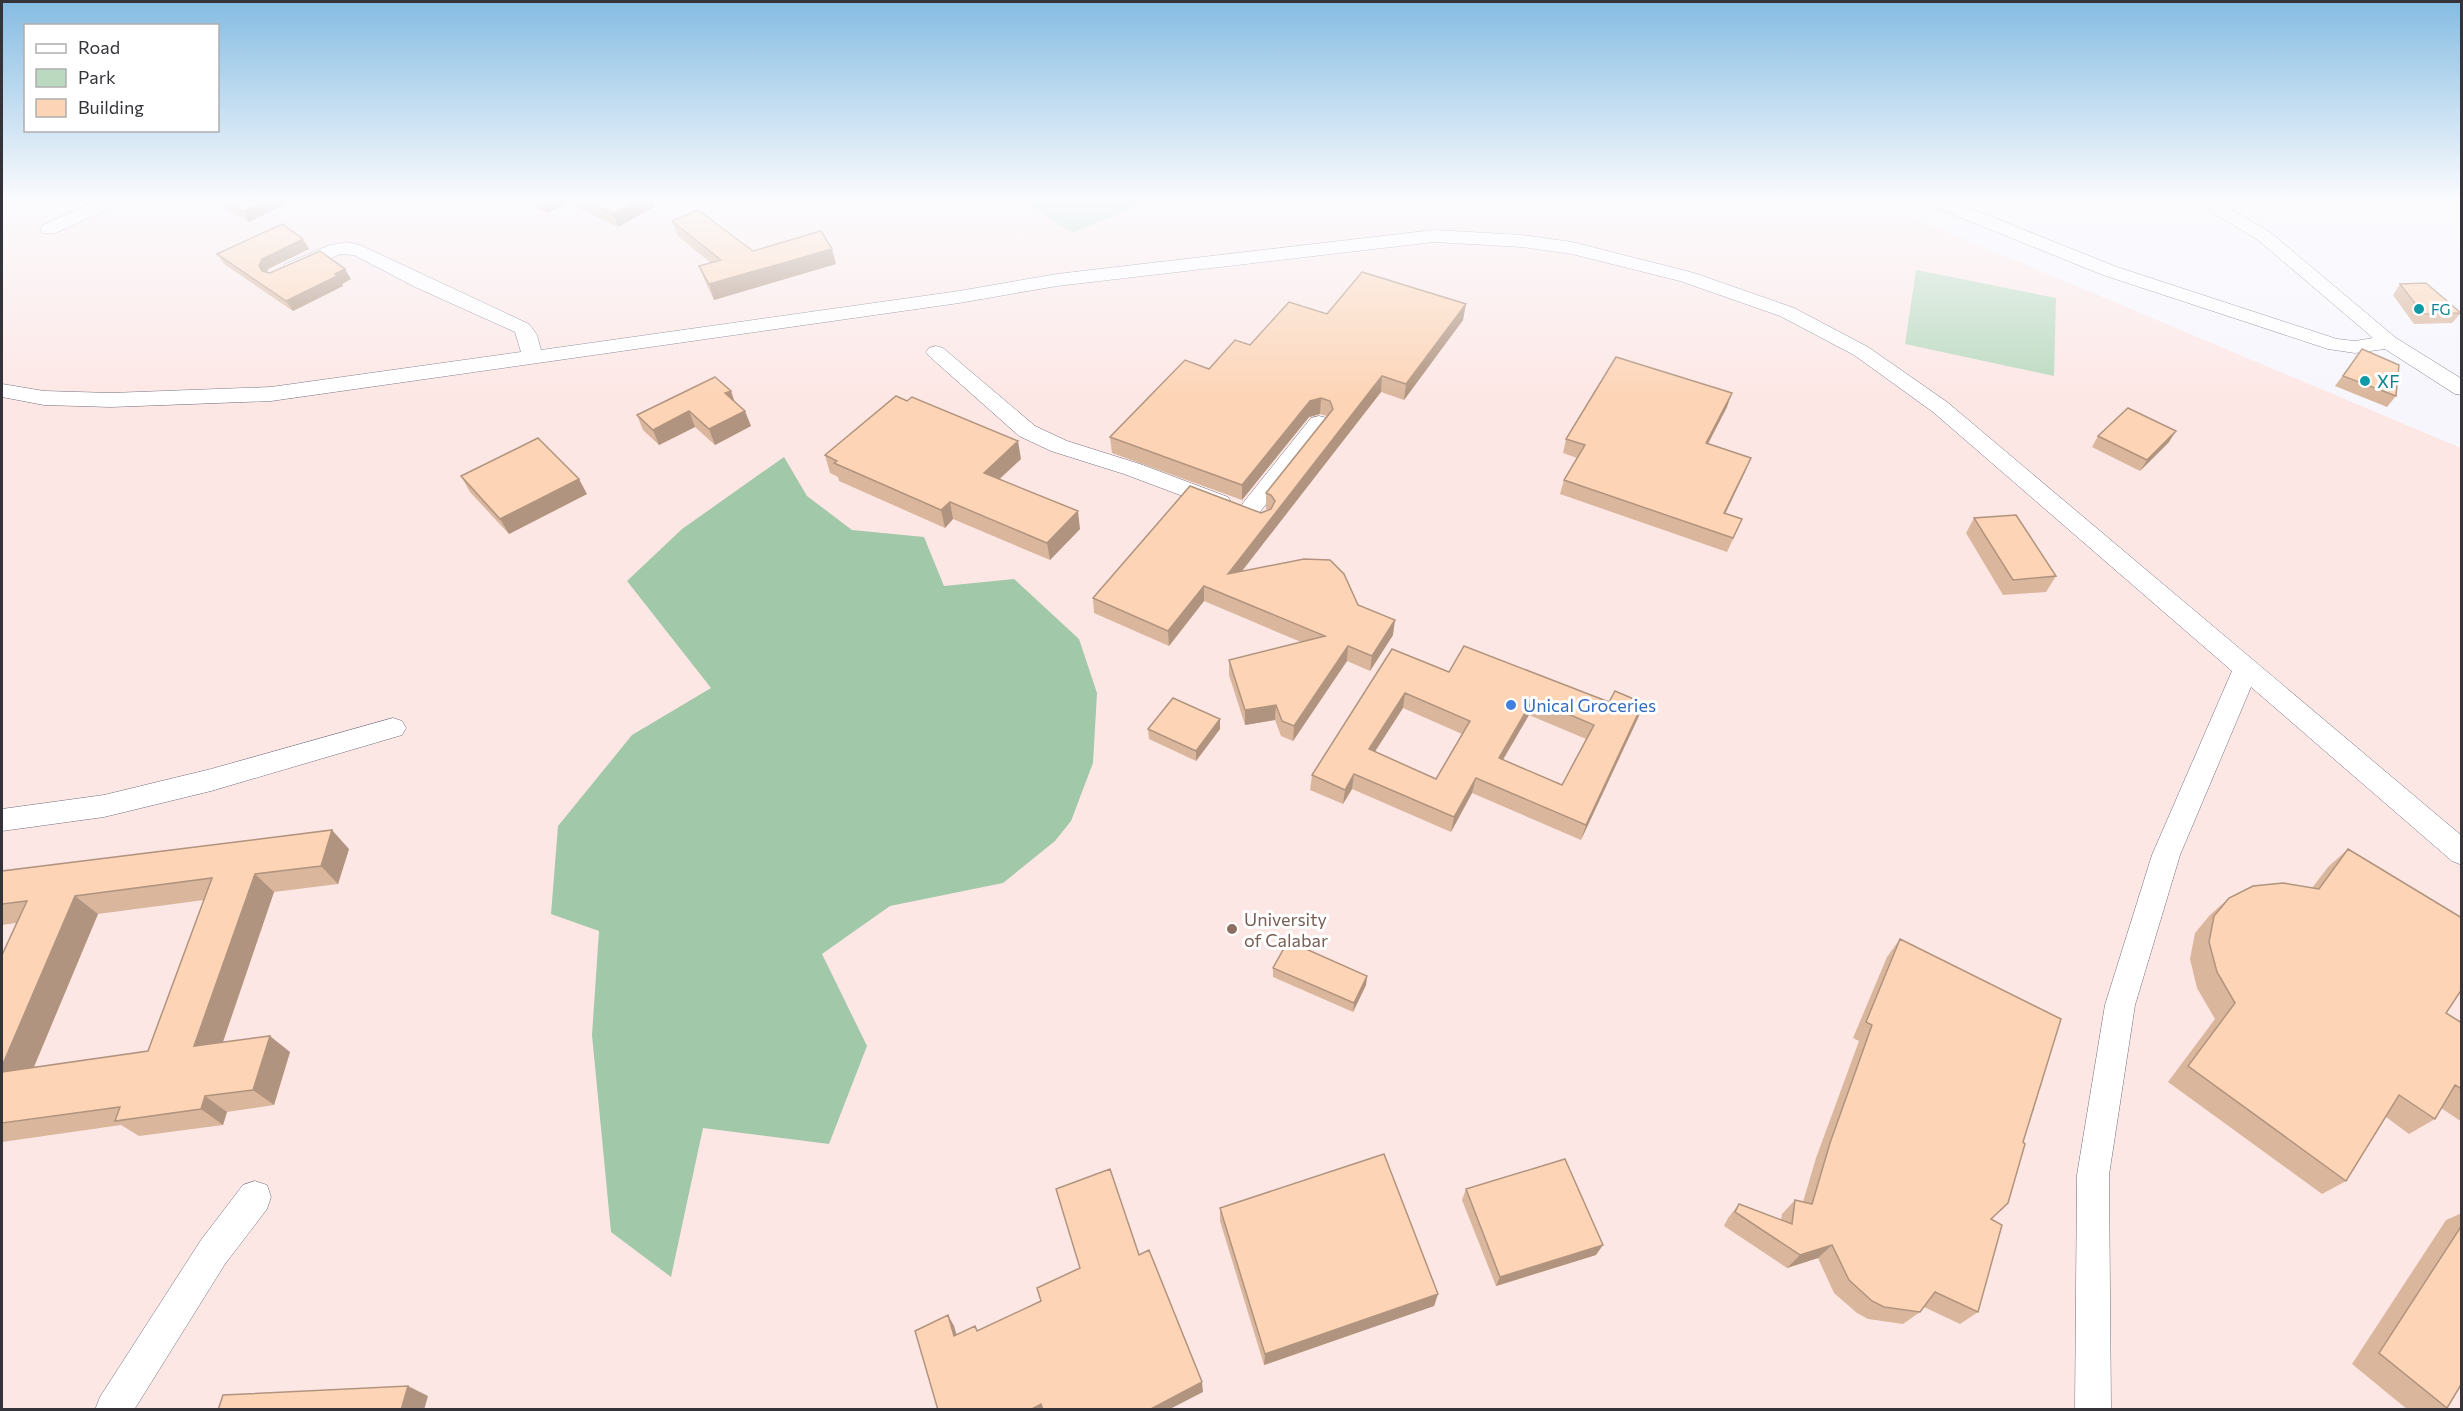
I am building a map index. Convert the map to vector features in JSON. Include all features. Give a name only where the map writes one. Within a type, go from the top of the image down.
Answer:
[{"type":"street","points":[[276,275],[297,266]]},
{"type":"street","points":[[389,266],[522,328],[527,335],[533,358]]},
{"type":"street","points":[[2,391],[44,399],[111,400],[271,394],[959,297],[1057,280],[1178,266]]},
{"type":"street","points":[[1643,266],[1687,277],[1787,312],[1861,351],[1940,407],[2462,853]]},
{"type":"street","points":[[2097,266],[2335,345],[2355,347],[2389,342]]},
{"type":"street","points":[[2299,266],[2389,342],[2462,389]]},
{"type":"street","points":[[936,352],[1027,431],[1059,446],[1132,468],[1254,515],[1319,423]]},
{"type":"street","points":[[2093,1410],[2092,1175],[2120,1005],[2166,855],[2246,668]]},
{"type":"street","points":[[2,820],[104,806],[211,780],[393,728]]},
{"type":"street","points":[[113,1410],[213,1252],[255,1197]]},
{"type":"shaded area","name":"University of Calabar","points":[[2,266],[2028,266],[2461,448],[2461,1409],[2,1410]]},
{"type":"green space","points":[[1916,270],[2056,298],[2054,376],[1905,344]]},
{"type":"green space","points":[[784,457],[807,496],[852,530],[924,537],[944,586],[1014,579],[1079,639],[1097,693],[1093,763],[1071,821],[1055,841],[1003,883],[890,906],[822,954],[867,1046],[829,1144],[703,1128],[671,1277],[611,1232],[592,1035],[599,931],[551,914],[558,826],[632,735],[711,688],[627,581],[682,529]]},
{"type":"building","points":[[234,266],[259,266],[262,271],[270,273],[286,266],[341,266],[345,269],[335,274],[337,276],[286,301]]},
{"type":"building","points":[[700,266],[773,266],[709,284]]},
{"type":"building","points":[[1362,272],[1466,304],[1406,384],[1382,376],[1228,574],[1304,559],[1330,560],[1344,574],[1358,605],[1395,620],[1372,656],[1348,646],[1294,726],[1282,721],[1276,705],[1245,710],[1229,660],[1325,636],[1204,586],[1168,631],[1093,598],[1190,486],[1261,513],[1271,509],[1275,501],[1271,495],[1266,493],[1333,409],[1330,401],[1321,398],[1310,401],[1242,485],[1110,437],[1185,360],[1209,369],[1235,340],[1250,345],[1289,302],[1327,314]]},
{"type":"building","points":[[2426,283],[2461,313],[2423,314],[2400,284]]},
{"type":"building","points":[[2362,349],[2399,365],[2396,396],[2343,376]]},
{"type":"building","points":[[1616,357],[1732,393],[1706,443],[1751,458],[1724,513],[1742,519],[1733,538],[1564,480],[1585,445],[1566,439]]},
{"type":"building","points":[[715,377],[731,391],[725,393],[745,411],[709,429],[689,411],[653,430],[637,415]]},
{"type":"building","points":[[896,396],[907,401],[912,397],[1018,441],[984,473],[1078,511],[1047,543],[950,502],[941,510],[834,463],[837,461],[825,455]]},
{"type":"building","points":[[2128,408],[2176,431],[2147,460],[2098,436]]},
{"type":"building","points":[[538,438],[579,479],[500,519],[461,476]]},
{"type":"building","points":[[2016,515],[2056,576],[2013,580],[1974,518]]},
{"type":"building","points":[[1464,646],[1609,702],[1615,691],[1643,703],[1586,825],[1476,778],[1454,817],[1354,774],[1345,790],[1312,775],[1392,649],[1449,672]],"holes":[[[1405,693],[1470,721],[1436,779],[1369,749]],[[1533,699],[1594,725],[1562,785],[1499,758]]]},
{"type":"building","points":[[1173,698],[1220,719],[1196,751],[1148,729]]},
{"type":"building","points":[[332,830],[321,866],[255,874],[194,1046],[270,1036],[253,1090],[205,1096],[201,1109],[115,1121],[120,1107],[2,1123],[2,1072],[148,1051],[212,878],[75,896],[2,1066],[2,955],[27,901],[2,904],[2,871]]},
{"type":"building","points":[[2348,849],[2462,918],[2462,989],[2446,1013],[2462,1023],[2462,1089],[2455,1085],[2435,1119],[2399,1095],[2346,1181],[2188,1066],[2235,1003],[2217,972],[2209,942],[2214,916],[2229,898],[2253,886],[2283,883],[2319,889]]},
{"type":"building","points":[[1900,939],[2061,1019],[2023,1142],[2025,1144],[2008,1203],[1991,1219],[2002,1225],[1978,1312],[1935,1292],[1920,1312],[1884,1307],[1872,1301],[1849,1280],[1832,1245],[1800,1255],[1735,1212],[1739,1204],[1792,1224],[1795,1200],[1812,1204],[1830,1143],[1872,1025],[1866,1022]]},
{"type":"building","points":[[1288,941],[1367,976],[1354,1003],[1273,968]]},
{"type":"building","points":[[1384,1154],[1438,1294],[1265,1354],[1220,1208]]},
{"type":"building","points":[[1565,1159],[1603,1245],[1500,1277],[1466,1189]]},
{"type":"building","points":[[1110,1169],[1139,1255],[1149,1250],[1202,1382],[1149,1410],[1043,1410],[1041,1404],[1030,1410],[938,1410],[915,1331],[948,1315],[954,1336],[975,1326],[977,1331],[1041,1301],[1037,1288],[1080,1268],[1056,1189]]},
{"type":"building","points":[[2462,1225],[2462,1383],[2447,1408],[2379,1353]]},
{"type":"building","points":[[408,1386],[401,1410],[218,1410],[223,1395]]},
{"type":"place","name":"FG","points":[[2419,309]]},
{"type":"place","name":"XF","points":[[2365,381]]},
{"type":"place","name":"Unical Groceries","points":[[1511,705]]},
{"type":"place","name":"University of Calabar","points":[[1232,929]]}]
